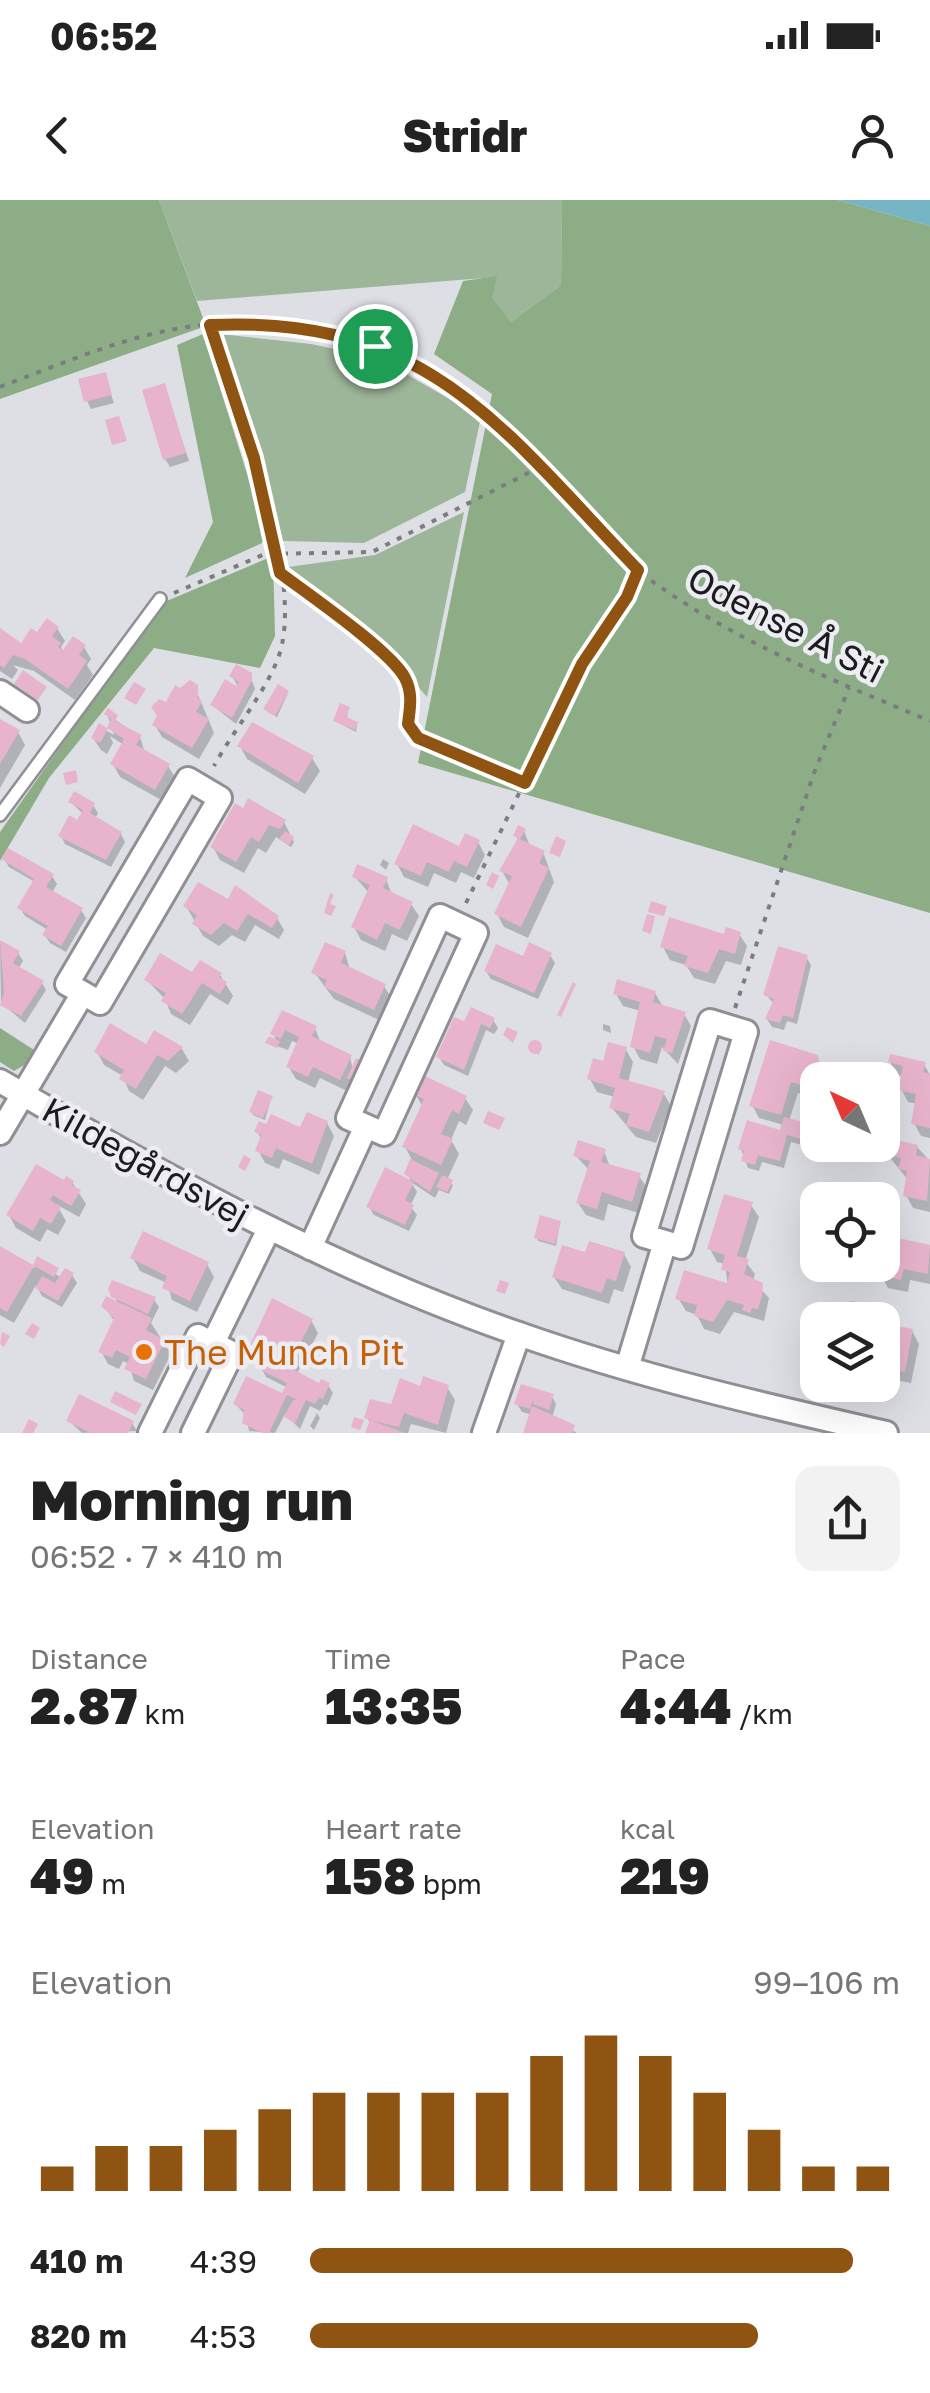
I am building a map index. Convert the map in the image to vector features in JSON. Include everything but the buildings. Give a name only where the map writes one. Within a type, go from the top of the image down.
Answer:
[{"type":"street","points":[[0,692],[27,710]]},
{"type":"street","points":[[188,779],[220,798],[100,1003],[84,993],[68,984],[188,779]]},
{"type":"street","points":[[440,916],[476,932],[384,1134],[366,1126],[348,1118],[440,916]]},
{"type":"street","name":"Kildegårdsvej","points":[[0,1133],[84,993]]},
{"type":"street","points":[[710,1021],[746,1032],[680,1247],[665,1242],[644,1236],[710,1021]]},
{"type":"street","name":"Kildegårdsvej","points":[[0,1081],[269,1230],[519,1334],[790,1422],[886,1433]]},
{"type":"street","points":[[310,1248],[366,1126]]},
{"type":"street","name":"Kildegårdsvej","points":[[150,1433],[198,1336],[213,1344],[269,1230]]},
{"type":"street","points":[[627,1368],[665,1242]]},
{"type":"street","points":[[484,1433],[519,1334]]},
{"type":"street","points":[[193,1433],[232,1352],[213,1344]]},
{"type":"lane","points":[[0,815],[160,599]]},
{"type":"path","name":"Odense Å Sti","points":[[0,387],[136,338],[210,325],[288,326],[375,346],[441,378],[499,423],[638,570],[695,610],[849,688],[930,722]]},
{"type":"path","points":[[202,788],[276,663],[284,600],[254,458],[210,325]]},
{"type":"path","points":[[160,599],[265,554],[372,552],[540,468]]},
{"type":"path","points":[[456,924],[582,664],[627,597],[638,570]]},
{"type":"path","points":[[280,573],[347,623],[405,676],[411,697],[408,724],[418,738],[525,783]]},
{"type":"path","points":[[729,1027],[814,773],[849,688]]},
{"type":"green space","points":[[0,200],[159,200],[206,326],[0,399]]},
{"type":"green space","points":[[159,200],[562,200],[561,285],[511,322],[491,298],[496,277],[197,301]]},
{"type":"green space","points":[[562,200],[838,200],[930,226],[930,913],[418,763],[492,394],[434,354],[463,281],[497,276],[492,298],[511,322],[561,285]]},
{"type":"green space","points":[[203,334],[266,534],[262,543],[185,578],[213,522],[177,345]]},
{"type":"green space","points":[[221,334],[311,344],[378,358],[481,417],[465,492],[364,543],[283,541]]},
{"type":"green space","points":[[464,512],[427,697],[392,656],[288,567],[375,555]]},
{"type":"green space","points":[[273,556],[275,636],[260,668],[154,648],[49,778],[0,861],[0,832],[162,603]]},
{"type":"green space","points":[[0,1028],[34,1050],[26,1064],[14,1071],[0,1062]]},
{"type":"water","points":[[838,200],[930,200],[930,226]]},
{"type":"place","name":"The Munch Pit","points":[[144,1352]]},
{"type":"route","points":[[210,325],[288,326],[375,346],[441,378],[499,423],[638,570],[627,597],[582,664],[525,783],[418,738],[408,724],[411,697],[405,676],[347,623],[280,573],[254,458],[210,325]]}]
